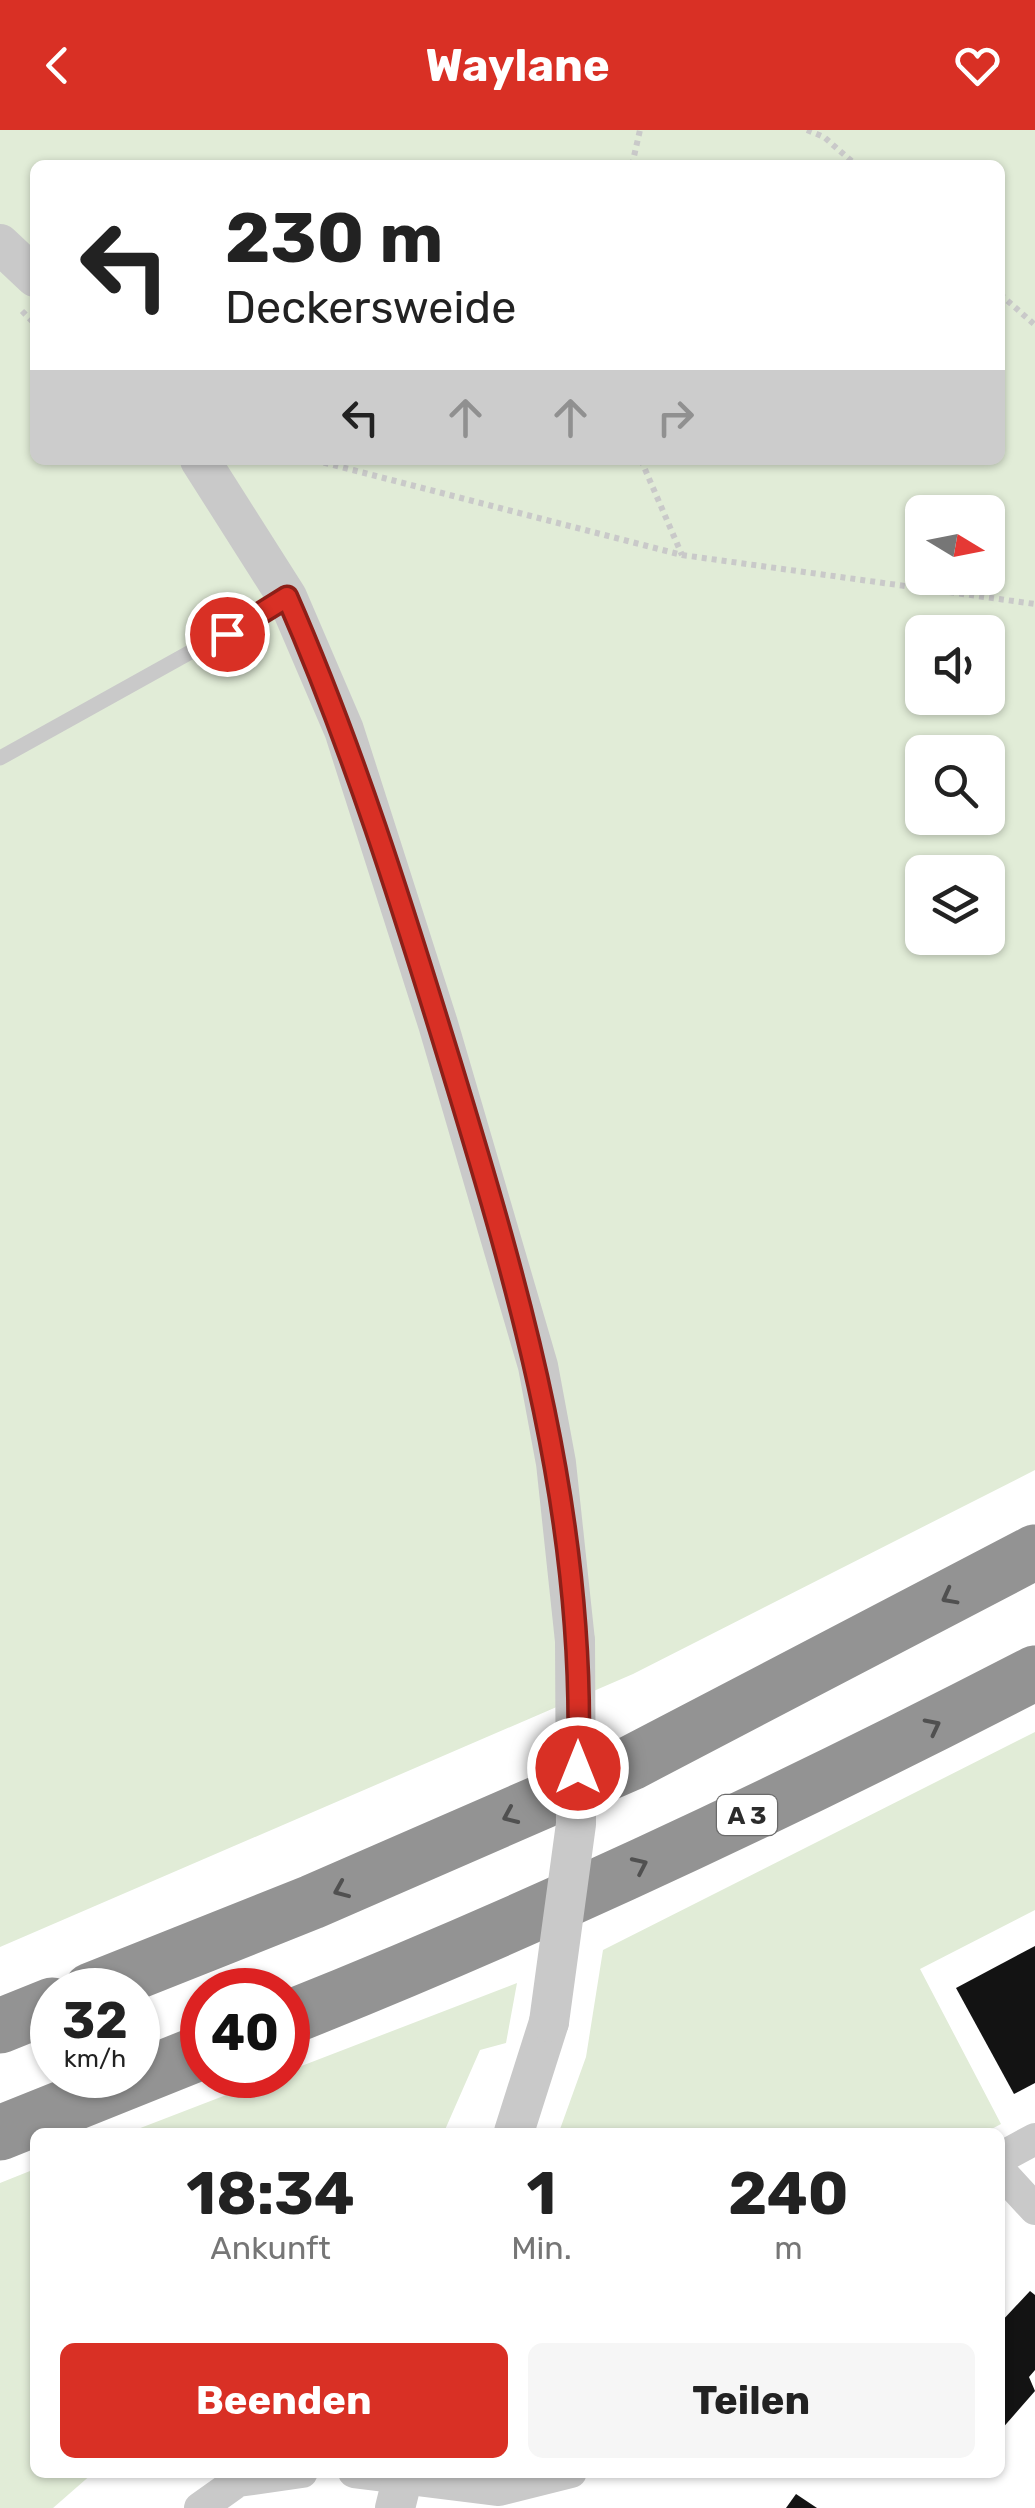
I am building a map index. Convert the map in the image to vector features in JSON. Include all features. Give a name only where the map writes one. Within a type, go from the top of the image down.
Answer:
[{"type":"highway","points":[[146,1968],[312,1902],[631,1763],[1035,1552]]},
{"type":"highway","name":"A 3","points":[[310,2009],[474,1942],[888,1749],[1035,1673]]},
{"type":"highway","points":[[0,2026],[30,2014]]},
{"type":"highway","points":[[0,2132],[180,2061]]},
{"type":"street","points":[[0,244],[30,272]]},
{"type":"street","points":[[203,465],[287,597],[344,730],[514,1272],[556,1463],[575,1642],[576,1824],[550,2022],[515,2128]]},
{"type":"street","points":[[1005,2155],[1035,2139]]},
{"type":"street","points":[[1005,2176],[1035,2209]]},
{"type":"street","points":[[200,2508],[238,2481],[259,2478]]},
{"type":"street","points":[[372,2478],[400,2487],[499,2490],[547,2478]]},
{"type":"lane","points":[[0,758],[287,597]]},
{"type":"path","points":[[633,160],[640,130]]},
{"type":"path","points":[[807,130],[824,137],[850,160]]},
{"type":"path","points":[[1005,298],[1035,325]]},
{"type":"path","points":[[333,465],[682,555],[1035,604]]},
{"type":"path","points":[[644,465],[682,555]]},
{"type":"green space","points":[[0,130],[1035,130],[1035,1470],[633,1674],[0,1947]]},
{"type":"green space","points":[[1035,1732],[1035,1910],[920,1969],[1001,2124],[994,2128],[560,2128],[586,2057],[603,1950]]},
{"type":"green space","points":[[517,1983],[506,2043],[480,2050],[446,2128],[140,2128],[218,2098],[310,2098],[310,2063]]},
{"type":"green space","points":[[30,2171],[30,2478],[87,2478],[53,2508],[0,2508],[0,2183]]},
{"type":"building","points":[[1035,1946],[1035,2083],[1014,2094],[956,1988]]},
{"type":"building","points":[[1030,2291],[1035,2295],[1035,2370],[1029,2377],[1035,2391],[1005,2425],[1005,2318]]},
{"type":"building","points":[[796,2494],[817,2508],[786,2508]]},
{"type":"route","points":[[227,634],[287,597],[344,730],[438,1024],[514,1272],[538,1366],[556,1463],[575,1642],[578,1768]]}]
